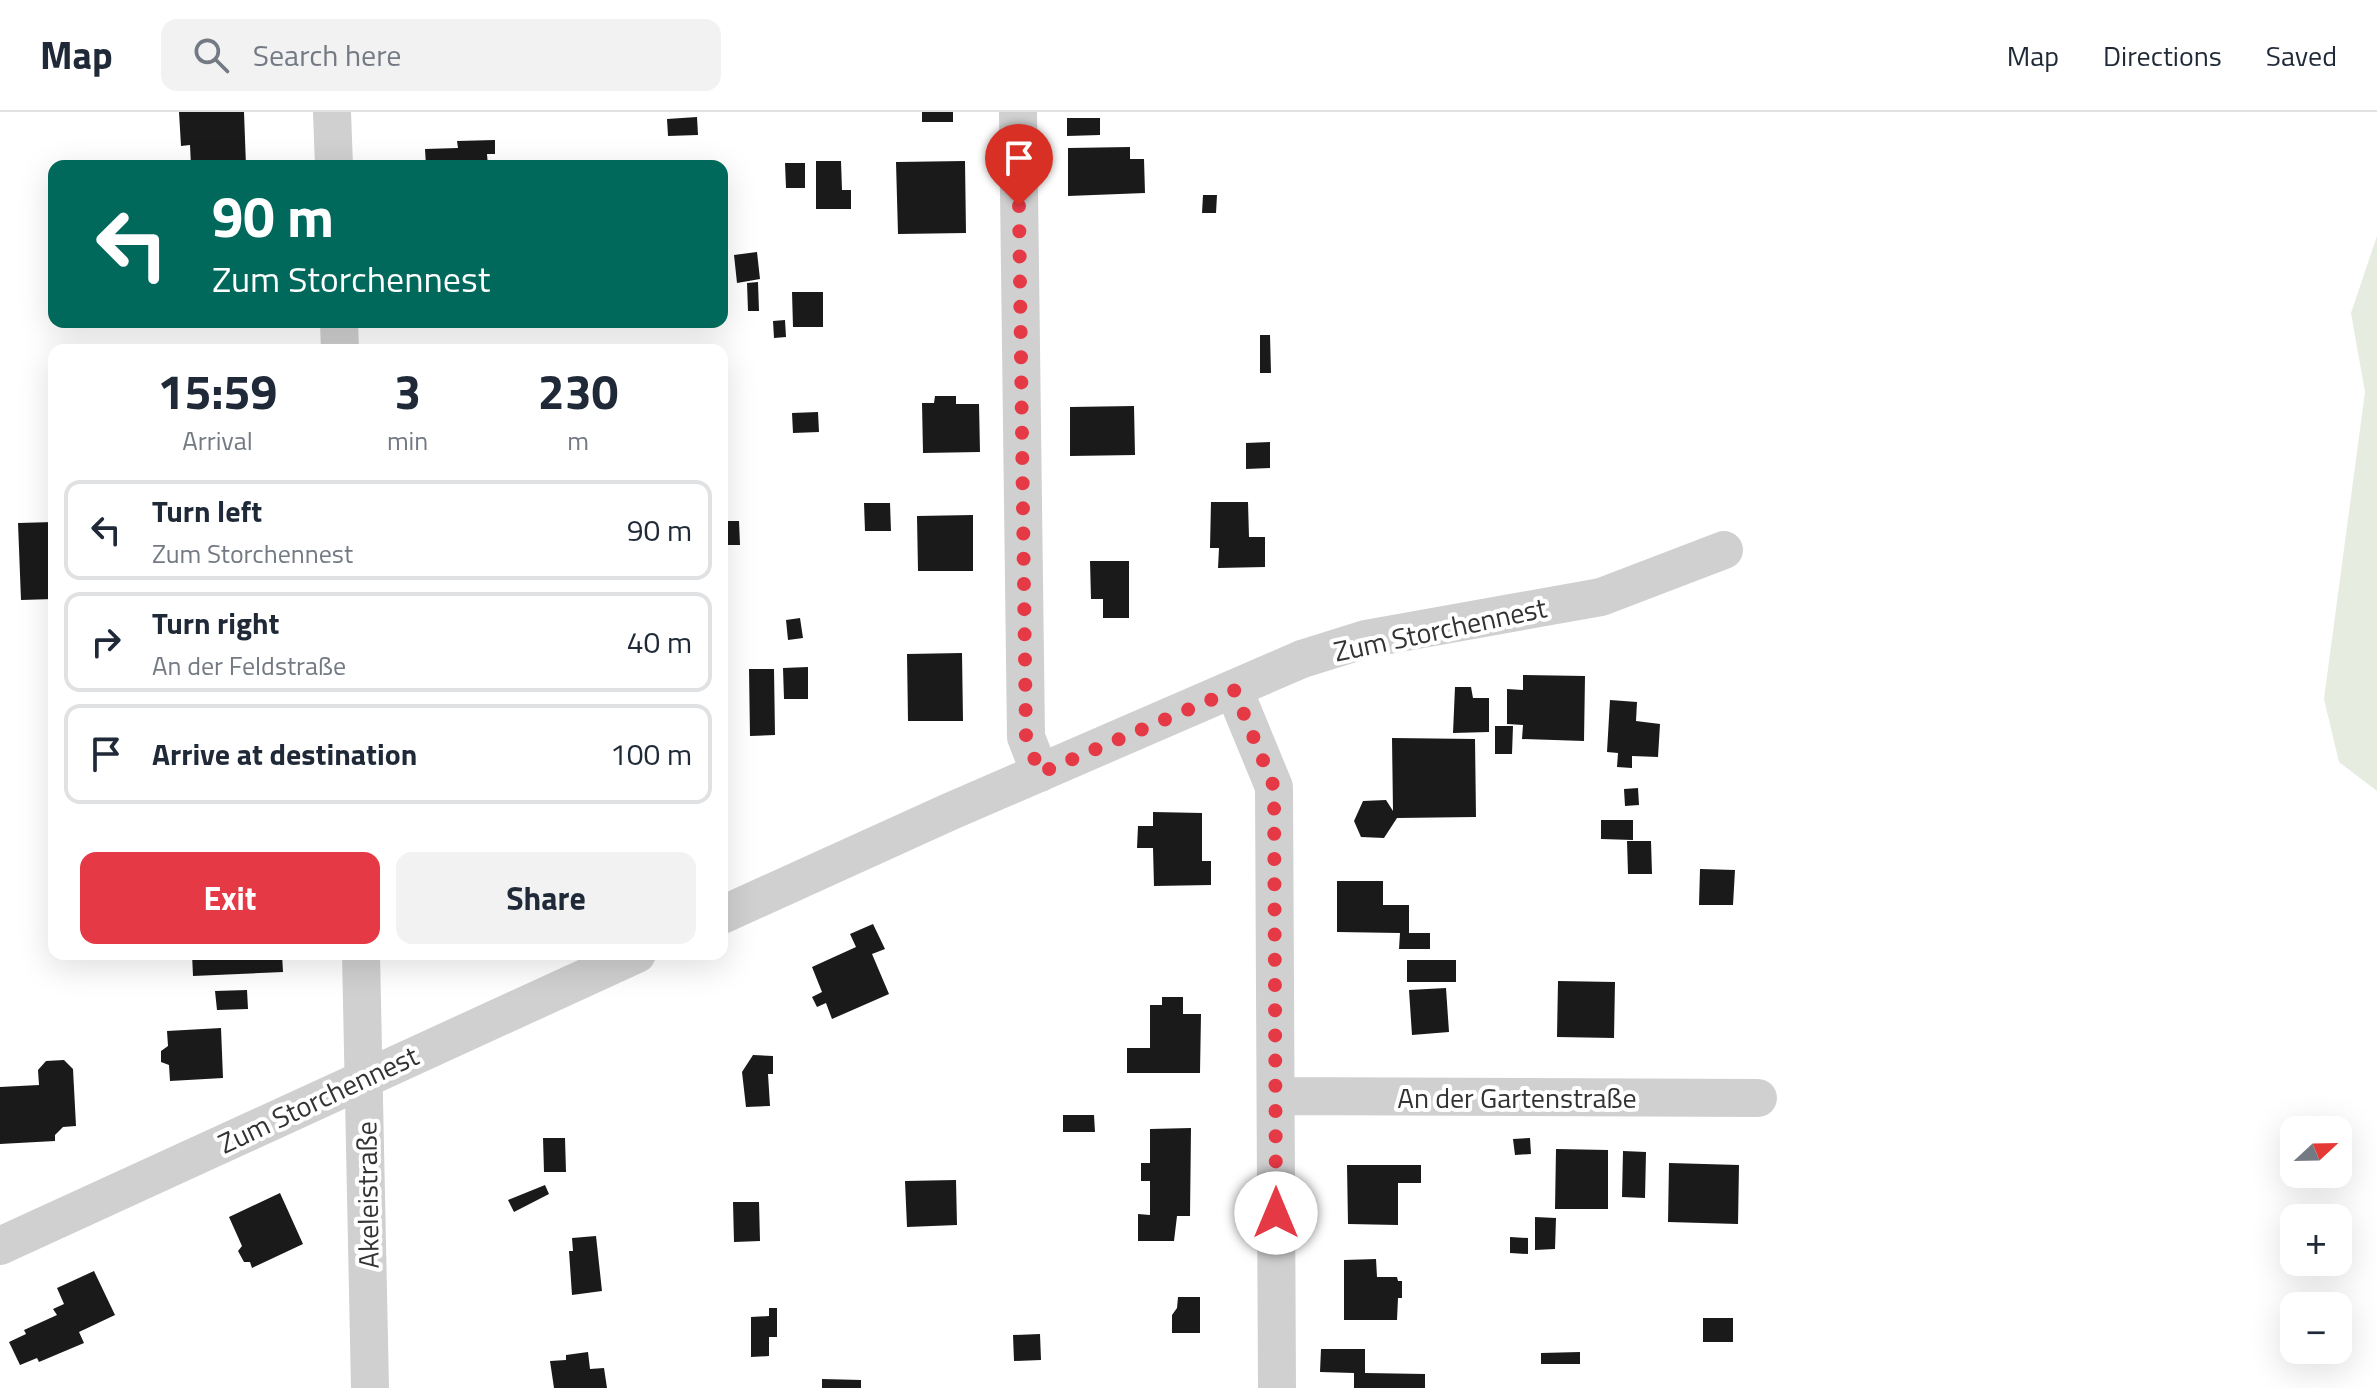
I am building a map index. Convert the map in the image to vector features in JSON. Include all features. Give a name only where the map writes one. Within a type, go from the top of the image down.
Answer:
[{"type":"street","points":[[332,112],[334,160]]},
{"type":"street","points":[[1018,112],[1026,737],[1040,773]]},
{"type":"street","name":"Zum Storchennest","points":[[728,912],[1302,659],[1366,639],[1601,597],[1724,550]]},
{"type":"street","points":[[1234,690],[1274,787],[1277,1388]]},
{"type":"street","name":"Akeleistraße","points":[[361,960],[370,1388]]},
{"type":"street","name":"Zum Storchennest","points":[[0,1246],[624,960]]},
{"type":"street","name":"An der Gartenstraße","points":[[1276,1096],[1758,1098]]},
{"type":"shaded area","points":[[2377,236],[2377,791],[2339,762],[2324,699],[2365,392],[2351,313]]},
{"type":"building","points":[[179,112],[244,112],[246,160],[191,160],[190,145],[181,146]]},
{"type":"building","points":[[922,112],[953,112],[953,122],[922,122]]},
{"type":"building","points":[[697,117],[698,135],[668,136],[667,119]]},
{"type":"building","points":[[1067,118],[1100,118],[1100,135],[1067,136]]},
{"type":"building","points":[[495,140],[495,154],[487,154],[488,160],[426,160],[425,149],[458,148],[457,141]]},
{"type":"building","points":[[1130,147],[1130,159],[1144,159],[1145,193],[1068,196],[1068,148]]},
{"type":"building","points":[[816,161],[841,161],[842,190],[851,190],[851,209],[816,209]]},
{"type":"building","points":[[965,161],[966,233],[898,234],[896,162]]},
{"type":"building","points":[[785,163],[805,163],[805,188],[786,188]]},
{"type":"building","points":[[1203,195],[1217,195],[1216,213],[1202,213]]},
{"type":"building","points":[[757,252],[760,279],[737,283],[734,255]]},
{"type":"building","points":[[758,282],[759,311],[748,311],[747,283]]},
{"type":"building","points":[[792,292],[823,292],[823,327],[793,327]]},
{"type":"building","points":[[785,320],[786,337],[774,338],[773,321]]},
{"type":"building","points":[[1260,335],[1270,335],[1271,373],[1260,373]]},
{"type":"building","points":[[935,396],[956,396],[956,404],[979,404],[980,452],[923,453],[922,403],[934,403]]},
{"type":"building","points":[[1134,406],[1135,455],[1070,456],[1070,407]]},
{"type":"building","points":[[818,412],[819,432],[793,433],[792,413]]},
{"type":"building","points":[[1270,442],[1270,468],[1246,469],[1246,443]]},
{"type":"building","points":[[1211,502],[1248,502],[1249,537],[1265,537],[1265,567],[1218,568],[1219,548],[1210,548]]},
{"type":"building","points":[[864,503],[890,503],[891,531],[865,531]]},
{"type":"building","points":[[973,515],[973,571],[918,571],[917,516]]},
{"type":"building","points":[[728,521],[739,521],[740,545],[728,545]]},
{"type":"building","points":[[48,522],[48,599],[21,600],[18,523]]},
{"type":"building","points":[[1090,561],[1129,561],[1129,618],[1103,618],[1103,599],[1091,599]]},
{"type":"building","points":[[800,618],[803,638],[788,640],[786,620]]},
{"type":"building","points":[[962,653],[963,721],[908,721],[907,654]]},
{"type":"building","points":[[808,667],[808,699],[784,699],[783,668]]},
{"type":"building","points":[[749,669],[774,669],[775,735],[750,736]]},
{"type":"building","points":[[1523,675],[1585,676],[1584,741],[1522,739],[1523,725],[1507,724],[1507,689],[1523,690]]},
{"type":"building","points":[[1455,687],[1471,687],[1473,698],[1489,698],[1489,732],[1453,733]]},
{"type":"building","points":[[1610,700],[1637,702],[1636,721],[1660,724],[1658,757],[1632,756],[1632,768],[1617,767],[1618,753],[1607,752]]},
{"type":"building","points":[[1495,726],[1513,726],[1512,754],[1495,754]]},
{"type":"building","points":[[1392,738],[1475,739],[1476,817],[1397,818],[1384,838],[1361,837],[1354,821],[1363,801],[1386,800],[1393,811]]},
{"type":"building","points":[[1638,788],[1639,805],[1625,806],[1624,789]]},
{"type":"building","points":[[1153,812],[1202,813],[1202,861],[1211,861],[1211,885],[1154,886],[1153,848],[1137,848],[1138,826],[1153,826]]},
{"type":"building","points":[[1601,820],[1633,820],[1633,840],[1601,839]]},
{"type":"building","points":[[1627,841],[1651,841],[1652,874],[1628,874]]},
{"type":"building","points":[[1700,869],[1735,870],[1733,905],[1699,905]]},
{"type":"building","points":[[1337,881],[1383,881],[1383,905],[1409,905],[1409,933],[1430,933],[1430,949],[1399,949],[1400,933],[1337,932]]},
{"type":"building","points":[[873,924],[885,949],[872,954],[889,994],[832,1019],[826,1003],[817,1007],[812,997],[822,992],[812,967],[856,947],[850,934]]},
{"type":"building","points":[[192,960],[282,960],[283,972],[193,976]]},
{"type":"building","points":[[1407,960],[1456,960],[1456,982],[1407,982]]},
{"type":"building","points":[[1558,981],[1615,982],[1614,1038],[1557,1037]]},
{"type":"building","points":[[1446,988],[1449,1032],[1412,1035],[1409,990]]},
{"type":"building","points":[[247,990],[248,1009],[217,1010],[215,991]]},
{"type":"building","points":[[1162,997],[1183,997],[1183,1014],[1201,1014],[1200,1073],[1127,1073],[1127,1048],[1150,1048],[1150,1005],[1162,1005]]},
{"type":"building","points":[[221,1028],[223,1078],[170,1081],[169,1065],[161,1062],[161,1051],[168,1046],[167,1031]]},
{"type":"building","points":[[753,1055],[773,1056],[773,1074],[768,1074],[770,1106],[746,1107],[742,1072]]},
{"type":"building","points":[[64,1060],[73,1069],[76,1126],[63,1127],[55,1135],[55,1141],[0,1144],[0,1087],[39,1085],[38,1070],[46,1061]]},
{"type":"building","points":[[1063,1115],[1094,1115],[1095,1132],[1063,1132]]},
{"type":"building","points":[[1191,1128],[1190,1216],[1177,1216],[1174,1241],[1138,1241],[1138,1214],[1150,1215],[1150,1181],[1141,1181],[1141,1163],[1150,1163],[1150,1129]]},
{"type":"building","points":[[543,1138],[565,1138],[566,1172],[544,1172]]},
{"type":"building","points":[[1530,1138],[1531,1154],[1515,1155],[1513,1139]]},
{"type":"building","points":[[1556,1149],[1608,1150],[1608,1209],[1555,1209]]},
{"type":"building","points":[[1623,1151],[1646,1152],[1645,1198],[1622,1197]]},
{"type":"building","points":[[1669,1163],[1739,1165],[1738,1224],[1668,1222]]},
{"type":"building","points":[[1347,1165],[1421,1165],[1421,1183],[1398,1183],[1398,1225],[1348,1224]]},
{"type":"building","points":[[956,1180],[957,1225],[907,1227],[905,1181]]},
{"type":"building","points":[[545,1185],[549,1194],[514,1212],[508,1200]]},
{"type":"building","points":[[280,1193],[303,1244],[252,1268],[238,1251],[242,1246],[229,1217]]},
{"type":"building","points":[[733,1202],[759,1202],[760,1241],[734,1242]]},
{"type":"building","points":[[1535,1217],[1556,1218],[1555,1249],[1535,1250]]},
{"type":"building","points":[[596,1236],[602,1291],[572,1295],[569,1251],[573,1251],[572,1238]]},
{"type":"building","points":[[1510,1237],[1528,1238],[1528,1254],[1510,1253]]},
{"type":"building","points":[[1376,1259],[1377,1277],[1397,1277],[1398,1281],[1402,1281],[1397,1320],[1344,1320],[1344,1260]]},
{"type":"building","points":[[94,1271],[115,1315],[79,1332],[84,1343],[39,1362],[37,1358],[20,1365],[9,1342],[26,1334],[24,1330],[57,1315],[53,1309],[64,1304],[57,1288]]},
{"type":"building","points":[[1178,1297],[1200,1297],[1200,1333],[1172,1333],[1172,1315],[1177,1308]]},
{"type":"building","points":[[769,1308],[777,1308],[777,1337],[769,1337],[769,1356],[751,1357],[751,1317],[769,1316]]},
{"type":"building","points":[[1703,1318],[1733,1318],[1733,1342],[1703,1342]]},
{"type":"building","points":[[1040,1334],[1041,1360],[1014,1361],[1013,1335]]},
{"type":"building","points":[[1321,1349],[1365,1349],[1365,1373],[1425,1374],[1425,1388],[1354,1388],[1354,1373],[1320,1372]]},
{"type":"building","points":[[588,1352],[590,1369],[604,1368],[607,1388],[554,1388],[550,1361],[566,1360],[566,1355]]},
{"type":"building","points":[[1580,1352],[1580,1364],[1541,1364],[1541,1353]]},
{"type":"building","points":[[822,1379],[861,1380],[861,1388],[822,1388]]},
{"type":"route","points":[[1019,206],[1026,737],[1040,773],[1234,690],[1274,787],[1276,1213]]}]
